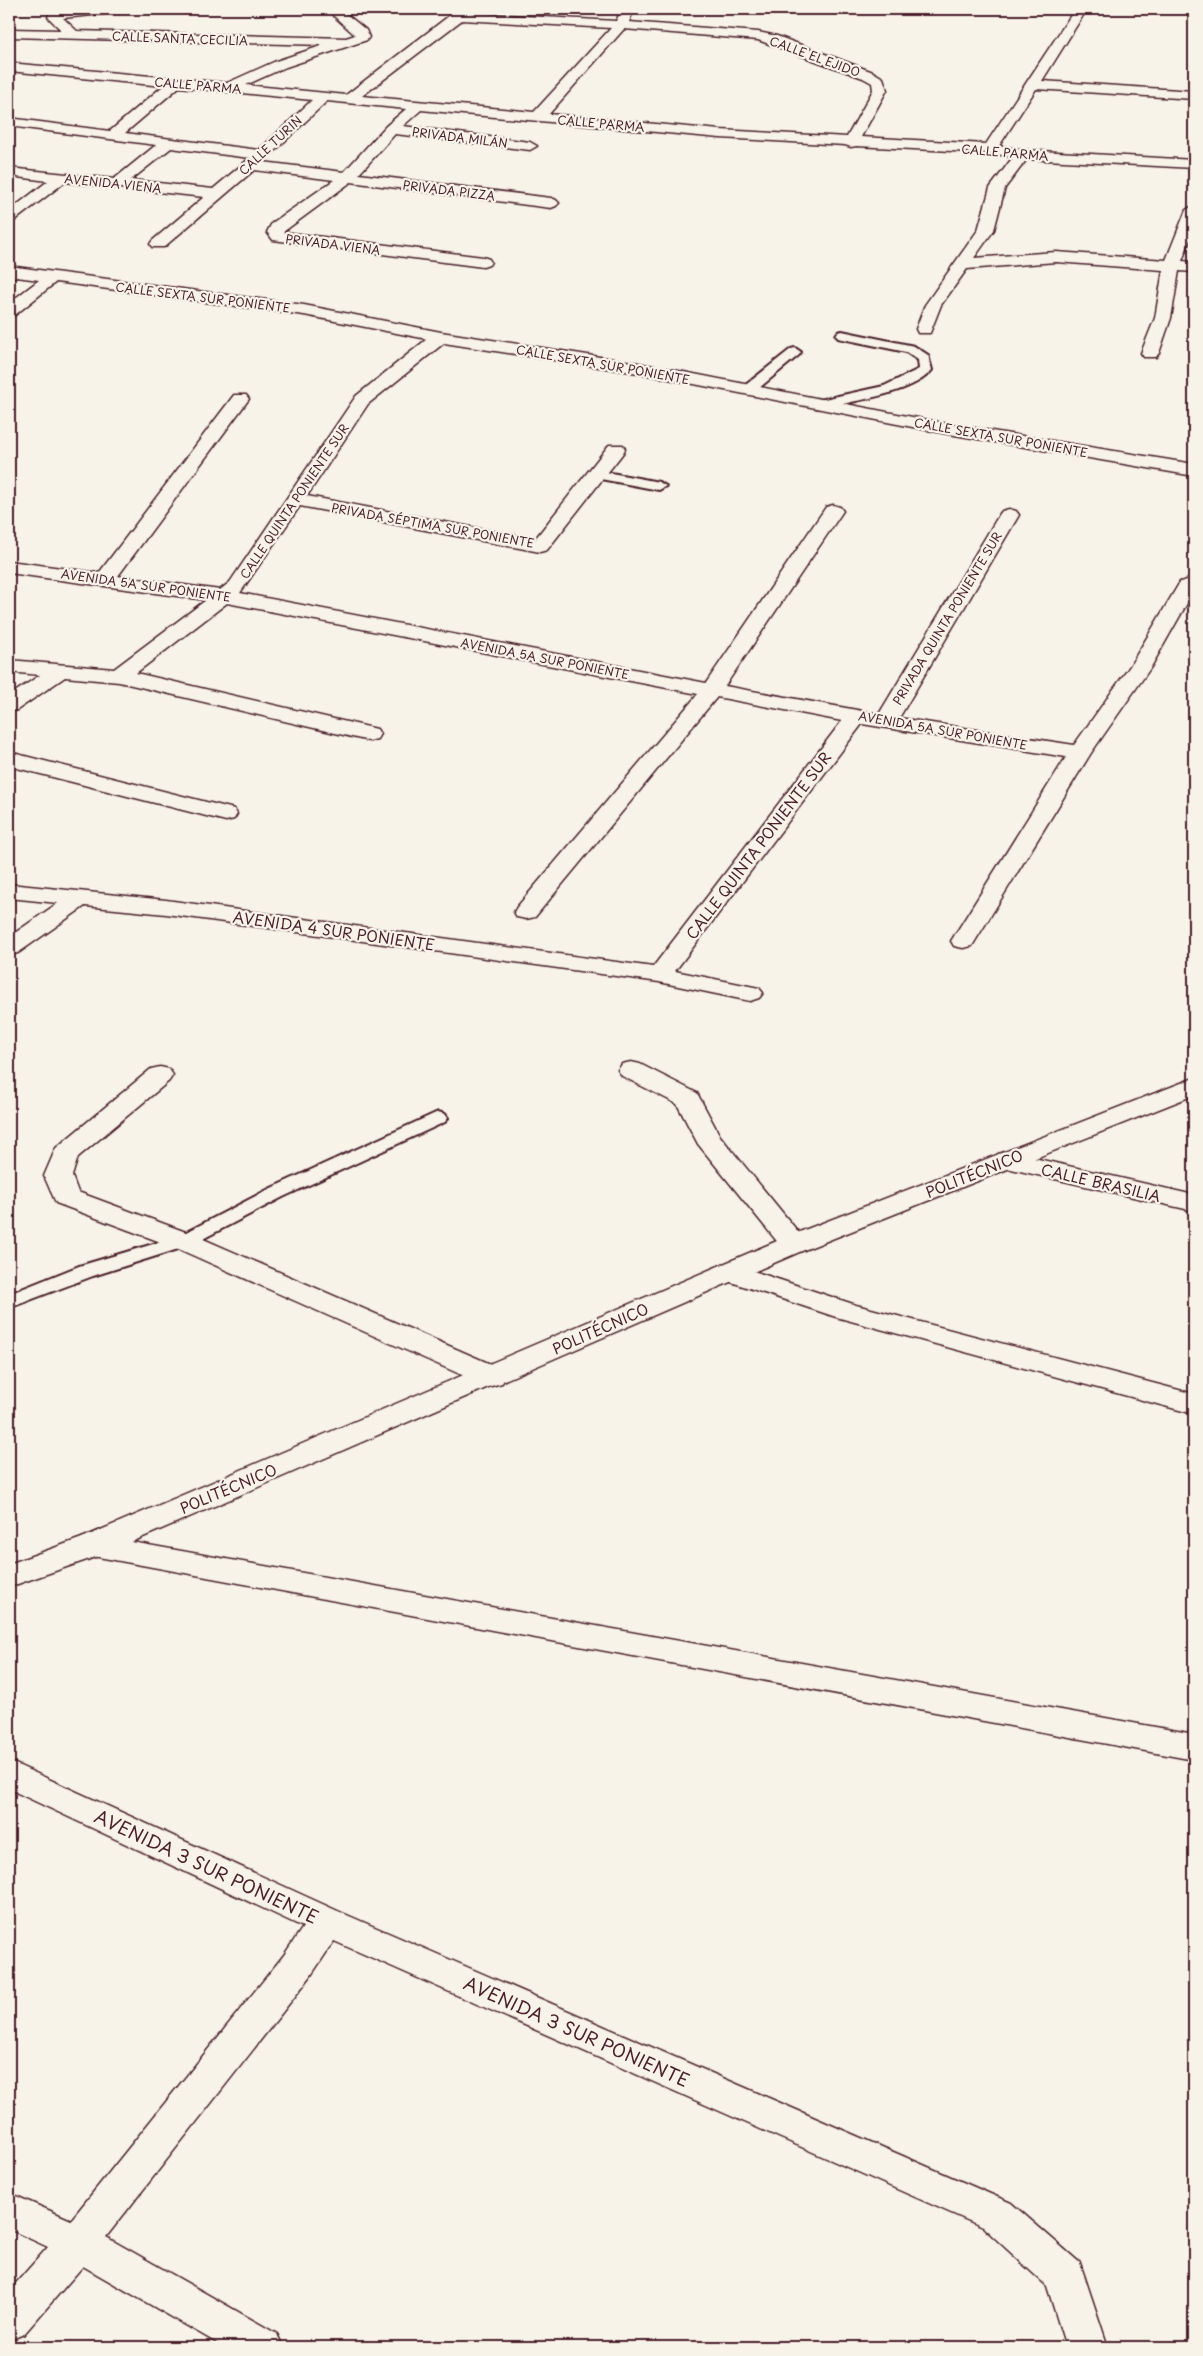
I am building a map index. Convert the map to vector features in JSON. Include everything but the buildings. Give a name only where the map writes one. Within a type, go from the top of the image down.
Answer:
[{"type":"street","points":[[73,34],[54,17],[55,15],[113,9]]},
{"type":"street","points":[[229,88],[281,64],[362,37],[361,33],[332,9]]},
{"type":"street","points":[[537,118],[621,25],[629,9]]},
{"type":"street","points":[[990,150],[1034,85],[1081,9]]},
{"type":"street","points":[[349,99],[462,12]]},
{"type":"street","name":"CALLE EL EJIDO","points":[[462,12],[758,36],[772,39],[868,75],[878,81],[880,90],[851,143]]},
{"type":"street","name":"CALLE SANTA CECILIA","points":[[9,33],[350,42]]},
{"type":"street","points":[[9,82],[27,68],[26,60],[15,49]]},
{"type":"street","name":"CALLE PARMA","points":[[9,67],[416,107],[720,134],[1194,164]]},
{"type":"street","points":[[114,135],[175,83]]},
{"type":"street","points":[[1034,85],[1194,95]]},
{"type":"street","name":"CALLE TURIN","points":[[158,244],[250,165],[323,97]]},
{"type":"street","points":[[347,178],[391,129],[416,107]]},
{"type":"street","points":[[9,122],[262,154]]},
{"type":"street","name":"PRIVADA MILÁN","points":[[391,129],[530,146]]},
{"type":"street","points":[[117,184],[169,142]]},
{"type":"street","points":[[924,329],[932,306],[986,230],[998,188],[1022,154]]},
{"type":"street","name":"PRIVADA PIZZA","points":[[250,165],[551,203]]},
{"type":"street","name":"AVENIDA VIENA","points":[[9,172],[217,194]]},
{"type":"street","points":[[9,218],[61,178]]},
{"type":"street","name":"PRIVADA VIENA","points":[[347,178],[278,226],[276,232],[279,237],[483,262]]},
{"type":"street","points":[[1150,353],[1163,318],[1172,266],[1194,210]]},
{"type":"street","points":[[963,264],[1056,257],[1194,267]]},
{"type":"street","name":"CALLE SEXTA SUR PONIENTE","points":[[9,271],[304,310],[441,337],[638,368],[942,428],[1194,470]]},
{"type":"street","points":[[9,311],[51,278]]},
{"type":"street","name":"CALLE QUINTA PONIENTE SUR","points":[[119,676],[237,586],[362,400],[441,337]]},
{"type":"street","points":[[106,578],[240,398]]},
{"type":"street","name":"PRIVADA SÉPTIMA SUR PONIENTE","points":[[295,499],[540,546],[616,449]]},
{"type":"street","points":[[526,912],[712,690],[833,511]]},
{"type":"street","name":"PRIVADA QUINTA PONIENTE SUR","points":[[886,722],[1009,515]]},
{"type":"street","name":"AVENIDA 5A SUR PONIENTE","points":[[9,567],[106,578],[222,596],[886,722],[1080,753]]},
{"type":"street","points":[[963,942],[1080,753],[1140,667],[1187,586],[1194,584]]},
{"type":"street","points":[[9,666],[119,676],[369,734]]},
{"type":"street","points":[[9,705],[60,671]]},
{"type":"street","name":"CALLE QUINTA PONIENTE SUR","points":[[659,975],[857,716]]},
{"type":"street","points":[[9,759],[226,814]]},
{"type":"street","name":"AVENIDA 4 SUR PONIENTE","points":[[9,891],[186,910],[659,975],[750,993]]},
{"type":"street","points":[[9,948],[82,898]]},
{"type":"street","points":[[631,1070],[688,1098],[708,1138],[794,1244]]},
{"type":"street","points":[[160,1075],[66,1154],[58,1176],[66,1197],[184,1241],[491,1376]]},
{"type":"street","name":"POLITÉCNICO","points":[[9,1576],[94,1546],[794,1244],[1194,1086]]},
{"type":"street","name":"CALLE BRASILIA","points":[[1008,1160],[1194,1203]]},
{"type":"street","points":[[729,1272],[846,1311],[1194,1404]]},
{"type":"street","points":[[94,1546],[1194,1748]]},
{"type":"street","name":"AVENIDA 3 SUR PONIENTE","points":[[9,1774],[327,1922],[997,2215],[1065,2276],[1087,2347]]},
{"type":"street","points":[[9,2321],[78,2242],[297,1966],[327,1922]]},
{"type":"street","points":[[9,2210],[78,2242],[262,2347]]},
{"type":"lane","points":[[820,404],[879,392],[908,383],[926,370],[924,358],[910,349],[842,335]]},
{"type":"lane","points":[[748,390],[795,352]]},
{"type":"lane","points":[[595,474],[659,486]]},
{"type":"lane","points":[[9,1302],[86,1272],[184,1241],[276,1193],[438,1118]]}]
